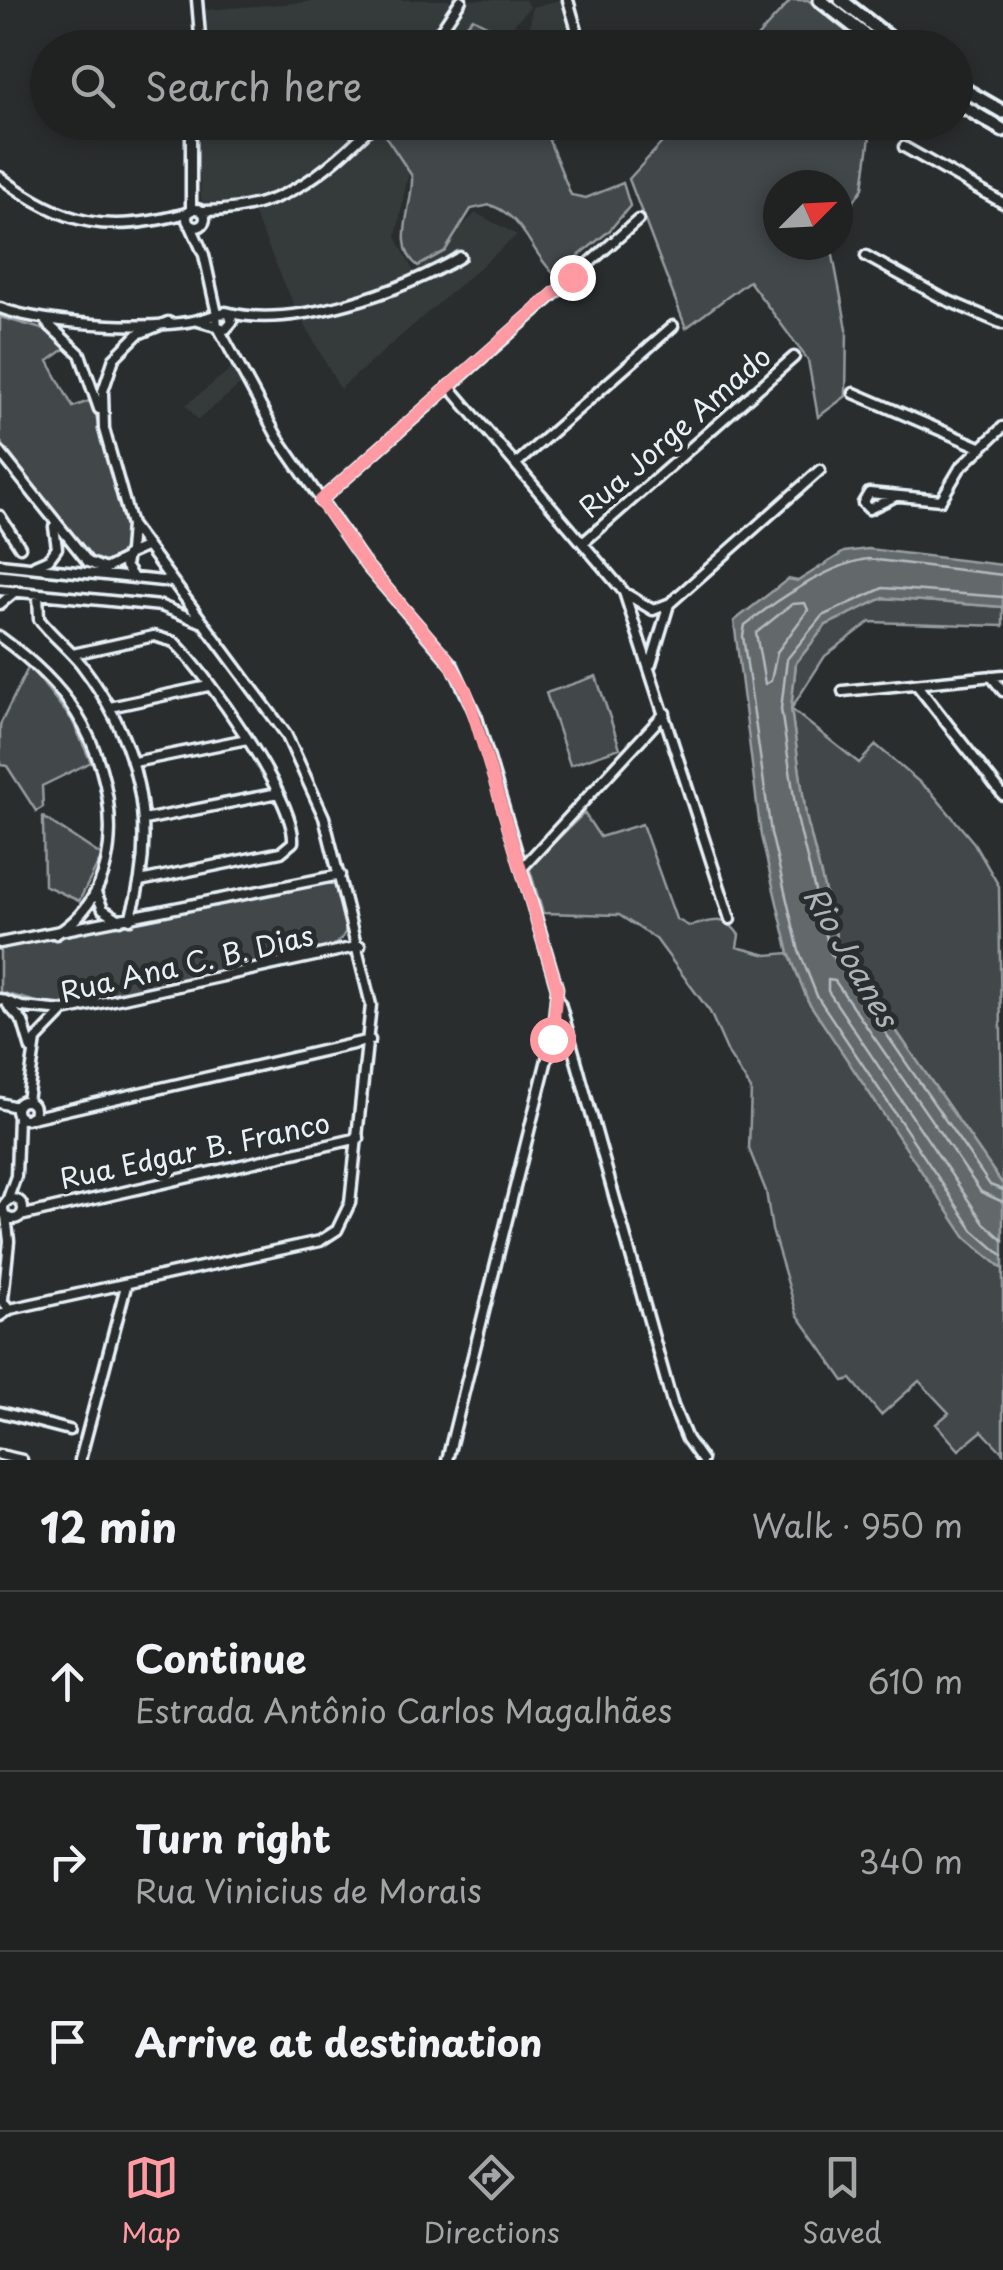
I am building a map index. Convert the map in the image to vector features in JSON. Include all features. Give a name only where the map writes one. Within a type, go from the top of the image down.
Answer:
[{"type":"highway","points":[[820,0],[859,30]]},
{"type":"highway","points":[[842,0],[880,30]]},
{"type":"highway","points":[[973,95],[1003,112]]},
{"type":"highway","points":[[973,112],[1003,130]]},
{"type":"street","points":[[196,0],[199,30]]},
{"type":"street","points":[[442,30],[461,0]]},
{"type":"street","points":[[568,0],[577,30]]},
{"type":"street","points":[[192,140],[196,211],[190,225],[204,254],[221,313],[231,325],[232,350]]},
{"type":"street","points":[[0,176],[39,206],[67,219],[100,222],[166,218],[196,211],[266,205],[292,192],[354,140]]},
{"type":"street","points":[[904,147],[1003,203]]},
{"type":"street","points":[[196,211],[204,224],[204,254]]},
{"type":"street","points":[[166,218],[190,225],[204,224],[231,211]]},
{"type":"street","points":[[320,501],[638,220]]},
{"type":"street","points":[[866,256],[919,287],[1003,324]]},
{"type":"street","points":[[0,308],[46,322],[193,321],[221,313],[252,315],[322,309],[374,298],[460,257]]},
{"type":"street","points":[[221,313],[218,327],[252,398],[366,565],[460,678],[524,869],[673,1406],[687,1440],[702,1460]]},
{"type":"street","points":[[193,321],[218,327],[252,315]]},
{"type":"street","points":[[0,1324],[0,1316],[10,1309],[310,1244],[329,1236],[349,1207],[370,1040],[370,989],[360,946],[316,796],[298,755],[131,525],[80,354],[46,322]]},
{"type":"street","points":[[104,429],[103,391],[114,358],[138,334],[168,322]]},
{"type":"street","points":[[517,462],[674,326]]},
{"type":"street","name":"Rua Jorge Amado","points":[[585,541],[794,357]]},
{"type":"street","points":[[449,386],[585,541],[624,592],[730,919]]},
{"type":"street","points":[[854,393],[982,448]]},
{"type":"street","points":[[894,496],[941,500],[960,468],[1003,427]]},
{"type":"street","points":[[0,452],[88,562],[106,568],[146,547]]},
{"type":"street","points":[[624,592],[648,608],[669,604],[820,470]]},
{"type":"street","points":[[0,516],[20,547]]},
{"type":"street","points":[[50,516],[59,569]]},
{"type":"street","points":[[131,525],[127,555],[132,576]]},
{"type":"street","points":[[30,566],[65,544],[76,550]]},
{"type":"street","points":[[70,570],[78,562],[76,550]]},
{"type":"street","points":[[145,578],[156,562]]},
{"type":"street","points":[[0,564],[173,583]]},
{"type":"street","points":[[168,606],[173,583]]},
{"type":"street","points":[[0,590],[168,606],[187,602]]},
{"type":"street","points":[[0,604],[16,592]]},
{"type":"street","points":[[38,594],[39,619],[73,654],[110,707],[134,762],[144,820],[140,881],[125,920]]},
{"type":"street","points":[[650,667],[669,604]]},
{"type":"street","points":[[168,606],[204,623]]},
{"type":"street","points":[[73,654],[154,636],[168,638],[246,739],[278,793],[293,828],[293,842],[286,850],[140,881]]},
{"type":"street","points":[[0,637],[54,685],[92,743],[106,790],[109,824],[97,895],[83,914],[56,934]]},
{"type":"street","points":[[843,691],[1003,675]]},
{"type":"street","points":[[992,676],[1003,691]]},
{"type":"street","points":[[916,684],[1003,794]]},
{"type":"street","points":[[110,707],[208,686]]},
{"type":"street","points":[[524,869],[665,713]]},
{"type":"street","points":[[134,762],[246,739]]},
{"type":"street","points":[[144,820],[278,793]]},
{"type":"street","points":[[0,943],[340,875]]},
{"type":"street","points":[[97,895],[102,908],[125,920]]},
{"type":"street","name":"Rua Ana C. B. Dias","points":[[32,1052],[42,1030],[64,1011],[360,946]]},
{"type":"street","points":[[447,1460],[552,1039],[558,996]]},
{"type":"street","points":[[0,999],[33,1009],[64,1011]]},
{"type":"street","points":[[0,999],[23,1022],[32,1052],[30,1118],[20,1147]]},
{"type":"street","points":[[552,1039],[572,1040]]},
{"type":"street","points":[[0,1102],[30,1118],[58,1108],[370,1040]]},
{"type":"street","points":[[18,1112],[30,1103],[58,1108]]},
{"type":"street","points":[[9,1241],[4,1213],[16,1176],[20,1147],[18,1112]]},
{"type":"street","name":"Rua Edgar B. Franco","points":[[19,1216],[40,1208],[359,1138]]},
{"type":"street","points":[[10,1309],[2,1299],[9,1241],[21,1203],[16,1176]]},
{"type":"street","name":"Rua Edgar B. Franco","points":[[8,1202],[40,1208]]},
{"type":"street","points":[[4,1213],[19,1216]]},
{"type":"street","points":[[80,1460],[126,1286]]},
{"type":"street","points":[[0,1412],[69,1430]]},
{"type":"street","points":[[0,1454],[22,1460]]},
{"type":"shaded area","points":[[335,0],[525,0],[530,7],[509,30],[206,30],[205,10]]},
{"type":"shaded area","points":[[561,0],[572,30],[530,30],[532,7]]},
{"type":"shaded area","points":[[791,0],[808,0],[844,30],[764,30]]},
{"type":"shaded area","points":[[473,18],[496,30],[461,30]]},
{"type":"shaded area","points":[[196,140],[426,140],[407,179],[396,237],[414,272],[476,213],[517,235],[340,389],[294,305],[249,203],[202,205]]},
{"type":"shaded area","points":[[388,140],[549,140],[571,195],[586,198],[623,183],[630,206],[609,231],[559,272],[552,272],[510,217],[490,205],[471,209],[445,251],[418,266],[410,258],[405,236],[412,176]]},
{"type":"shaded area","points":[[665,140],[870,140],[863,188],[853,202],[853,170],[763,170],[763,260],[834,260],[847,329],[846,396],[818,417],[808,360],[749,281],[686,328],[629,179]]},
{"type":"shaded area","points":[[0,317],[45,330],[69,346],[48,361],[73,407],[92,400],[128,539],[119,558],[105,565],[90,560],[0,441]]},
{"type":"shaded area","points":[[233,367],[241,384],[198,420],[186,405]]},
{"type":"shaded area","points":[[883,598],[1003,607],[1003,626],[870,622],[825,656],[791,709],[796,663],[826,625]]},
{"type":"shaded area","points":[[29,666],[72,720],[91,762],[42,786],[43,807],[36,811],[7,766],[0,765],[0,725]]},
{"type":"shaded area","points":[[596,676],[620,748],[570,765],[546,693]]},
{"type":"shaded area","points":[[791,709],[859,763],[876,745],[932,793],[974,843],[999,886],[1003,1185],[839,948],[806,816]]},
{"type":"shaded area","points":[[584,813],[600,837],[642,824],[676,919],[689,926],[723,921],[739,935],[737,947],[767,955],[789,953],[808,1001],[966,1238],[1003,1269],[1003,1453],[982,1431],[959,1450],[936,1424],[949,1413],[919,1381],[881,1415],[851,1379],[844,1381],[797,1314],[772,1230],[766,1191],[749,1149],[751,1089],[729,1055],[710,1012],[656,939],[619,915],[543,913],[529,867]]},
{"type":"shaded area","points":[[43,817],[102,856],[79,901],[44,885]]},
{"type":"shaded area","points":[[326,882],[338,887],[347,921],[343,936],[329,948],[52,1006],[0,992],[0,946]]},
{"type":"water","points":[[868,549],[1003,565],[1003,607],[883,598],[826,625],[796,663],[791,709],[806,816],[839,948],[1003,1185],[1003,1269],[966,1238],[808,1001],[789,953],[761,836],[734,621],[788,579],[798,581],[844,552]]},
{"type":"route","points":[[552,1039],[557,988],[466,690],[453,666],[366,565],[320,501],[572,277]]},
{"type":"water label","name":"Rio Joanes","points":[[850,957]]}]
